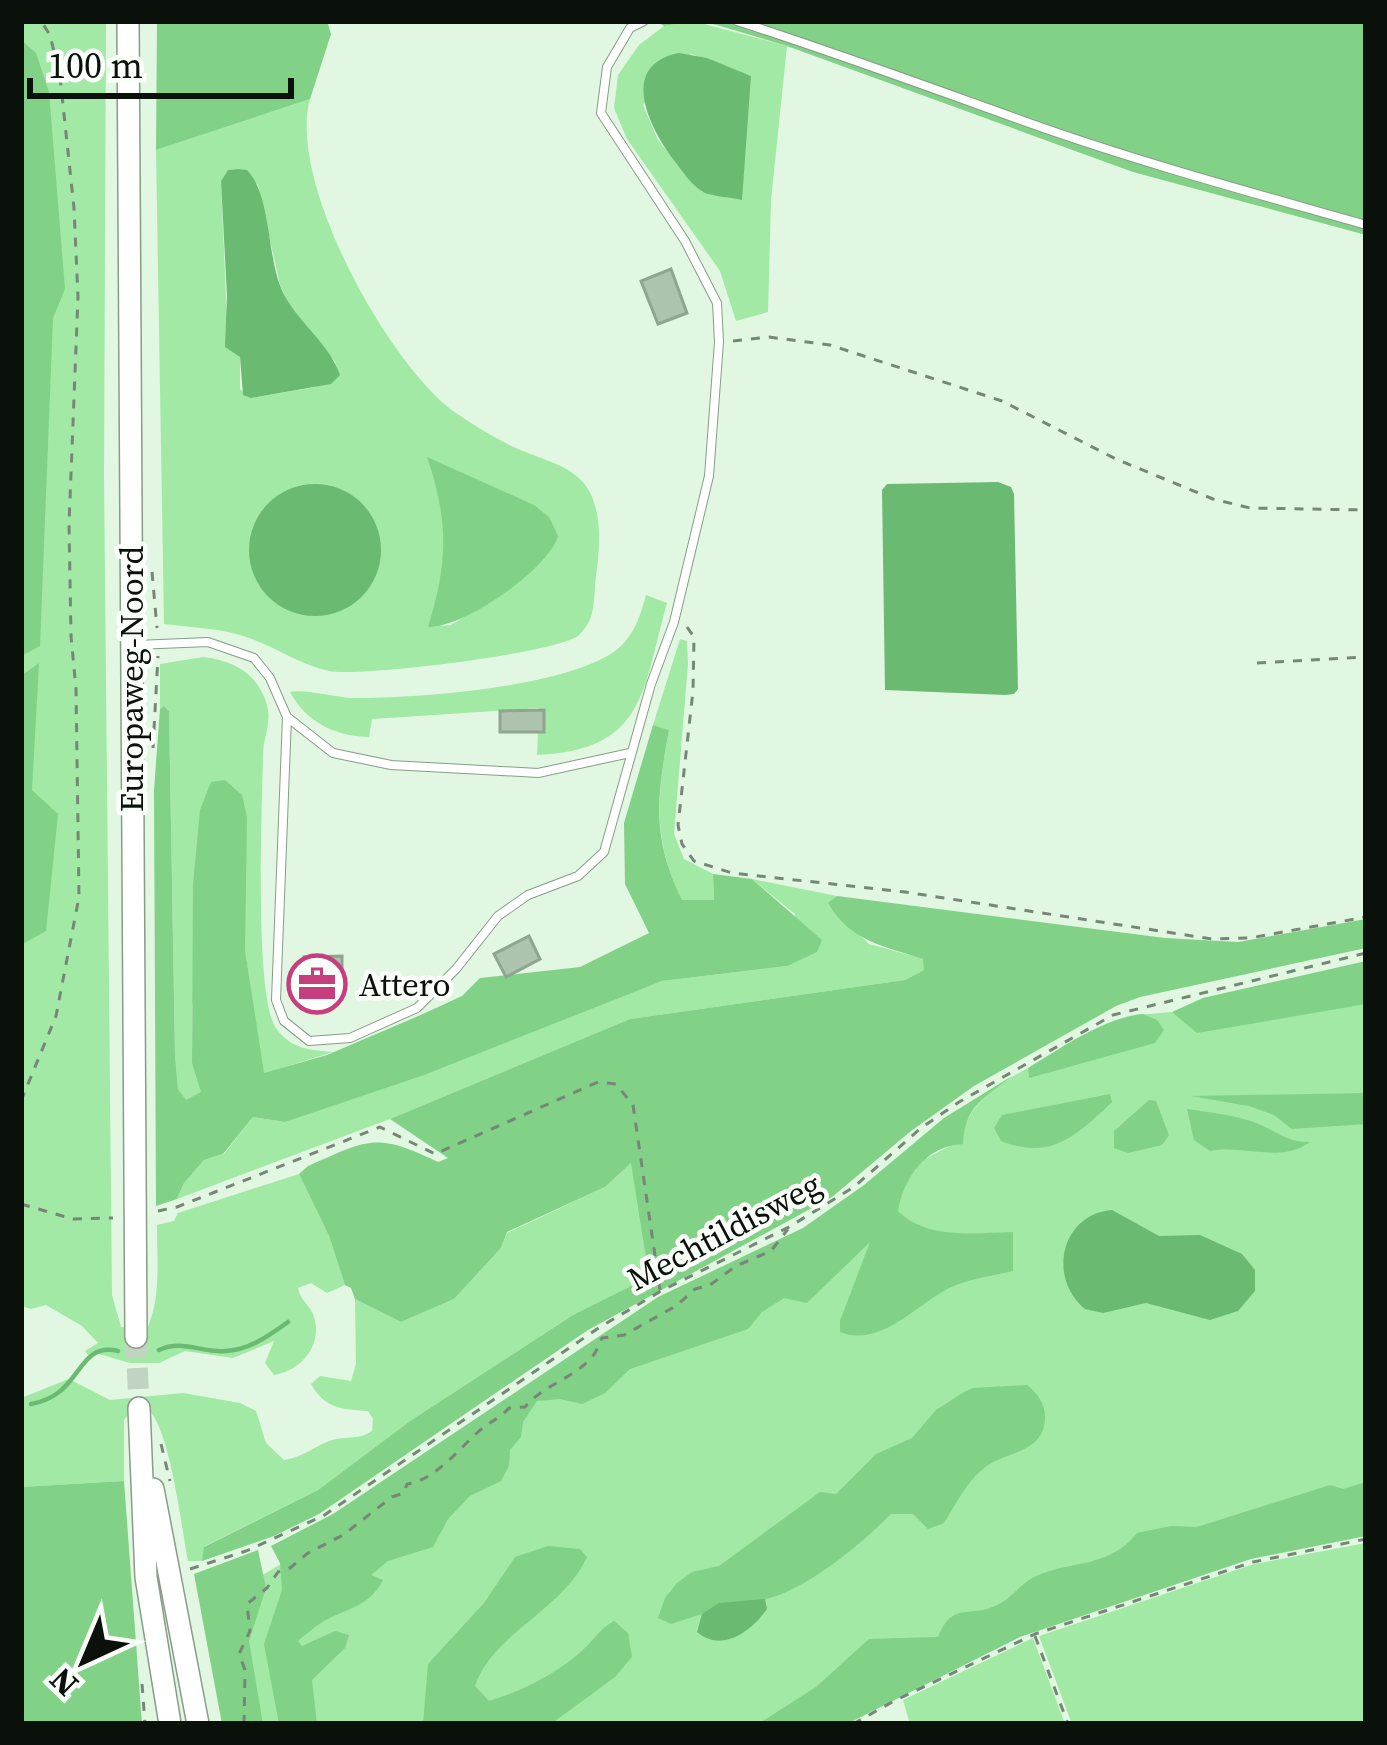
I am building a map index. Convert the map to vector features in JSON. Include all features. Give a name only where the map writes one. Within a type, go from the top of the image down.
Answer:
[{"type":"street","name":"Europaweg-Noord","points":[[128,21],[136,1337]]},
{"type":"street","points":[[139,1408],[146,1577],[170,1724]]},
{"type":"street","points":[[143,1466],[152,1477],[198,1724]]},
{"type":"lane","points":[[131,645],[208,642],[254,658],[270,678],[287,717],[276,1000],[284,1022],[309,1041],[350,1038],[417,1008],[498,916],[528,896],[578,876],[604,852],[674,622],[709,476],[719,343],[717,303],[685,242],[602,113],[607,67],[630,28],[644,21]]},
{"type":"lane","points":[[737,21],[883,68],[1034,125],[1366,225]]},
{"type":"lane","points":[[287,717],[333,753],[391,765],[538,773],[632,752]]},
{"type":"path","points":[[21,1101],[56,1016],[79,897],[69,524],[78,297],[60,76],[50,35],[41,21]]},
{"type":"path","points":[[719,343],[770,337],[830,345],[1002,401],[1116,459],[1213,500],[1250,508],[1366,510]]},
{"type":"path","points":[[674,622],[687,627],[694,638],[678,825],[684,849],[700,864],[732,873],[905,892],[1212,939],[1267,935],[1366,916]]},
{"type":"path","points":[[1257,662],[1366,657]]},
{"type":"path","name":"Mechtildisweg","points":[[188,1569],[245,1551],[323,1516],[600,1327],[790,1227],[854,1187],[959,1102],[1113,1015],[1366,953]]},
{"type":"path","points":[[21,1204],[73,1219],[177,1208],[380,1127],[435,1154],[598,1082],[616,1084],[633,1105],[661,1291]]},
{"type":"path","points":[[244,1724],[244,1670],[239,1654],[250,1630],[247,1604],[278,1572],[402,1495],[407,1484],[422,1481],[452,1460],[479,1430],[498,1421],[509,1408],[526,1407],[547,1386],[593,1357],[602,1338],[628,1334],[695,1289],[771,1251],[790,1227]]},
{"type":"path","points":[[854,1724],[894,1700],[1035,1634],[1252,1562],[1366,1539]]},
{"type":"path","points":[[1035,1634],[1068,1724]]},
{"type":"shaded area","points":[[21,21],[106,21],[104,477],[112,1295],[121,1327],[147,1329],[156,1292],[157,1225],[174,1221],[178,1213],[299,1174],[329,1236],[345,1285],[327,1293],[311,1283],[298,1288],[313,1314],[316,1335],[302,1361],[274,1375],[265,1363],[274,1341],[233,1358],[185,1351],[159,1363],[130,1363],[99,1354],[89,1356],[85,1351],[98,1343],[82,1326],[46,1305],[21,1306]]},
{"type":"shaded area","points":[[157,21],[327,21],[331,34],[310,99],[156,150]]},
{"type":"shaded area","points":[[656,21],[693,21],[664,26]]},
{"type":"shaded area","points":[[693,21],[787,46],[771,200],[768,312],[736,321],[720,271],[627,139],[614,108],[618,75],[639,45],[664,26]],"holes":[[[691,54],[751,76],[702,192],[658,140],[643,105]]]},
{"type":"shaded area","points":[[693,21],[1366,21],[1366,235],[1133,172],[787,46]]},
{"type":"shaded area","points":[[21,40],[36,53],[49,92],[65,289],[53,318],[40,646],[21,656]]},
{"type":"shaded area","points":[[679,53],[707,58],[751,76],[742,200],[696,187],[664,146],[648,115],[644,83],[649,70]]},
{"type":"shaded area","points":[[310,99],[307,134],[313,175],[328,221],[348,267],[400,353],[453,411],[500,440],[567,469],[581,480],[594,501],[599,552],[591,615],[579,635],[500,656],[348,672],[317,668],[236,634],[164,624],[156,150]],"holes":[[[238,169],[258,185],[280,285],[291,308],[336,363],[316,387],[251,398],[240,389],[240,357],[227,321],[221,181],[228,170]],[[428,459],[504,591],[451,625],[429,627],[443,579],[445,543],[440,500]]]},
{"type":"shaded area","points":[[228,170],[247,170],[260,194],[281,288],[335,363],[340,375],[331,384],[251,398],[243,395],[240,357],[225,347],[221,181]]},
{"type":"shaded area","points":[[427,457],[534,505],[549,517],[558,536],[538,565],[502,595],[462,618],[428,627],[443,542]]},
{"type":"shaded area","points":[[998,482],[1011,487],[1014,494],[1018,689],[1005,695],[885,690],[882,490],[887,484]]},
{"type":"shaded area","points":[[315,484],[340,489],[362,503],[376,525],[381,550],[376,575],[362,597],[340,611],[315,616],[290,611],[268,597],[254,575],[249,550],[254,525],[268,503],[290,489]]},
{"type":"shaded area","points":[[646,595],[667,603],[634,710],[600,742],[573,751],[537,755],[539,708],[372,719],[369,737],[323,726],[290,692],[352,698],[414,696],[494,688],[571,671],[622,645]]},
{"type":"shaded area","points":[[680,639],[687,641],[688,664],[674,834],[684,859],[713,874],[714,900],[682,901],[662,836],[660,797],[669,730],[653,725]]},
{"type":"shaded area","points":[[203,657],[224,661],[250,676],[268,709],[261,900],[269,1010],[276,1028],[294,1044],[333,1052],[263,1074],[245,950],[245,891],[192,1005],[192,1062],[202,1092],[186,1101],[178,1089],[175,1055],[169,711],[164,706],[160,709],[160,664]]},
{"type":"shaded area","points":[[39,663],[32,790],[58,814],[46,931],[21,945],[21,676]]},
{"type":"shaded area","points":[[164,706],[169,711],[175,1055],[178,1089],[186,1100],[201,1092],[192,1063],[193,885],[200,810],[211,782],[225,780],[242,795],[247,817],[245,950],[264,1073],[327,1055],[423,1014],[462,996],[480,978],[580,967],[649,933],[625,884],[624,823],[653,725],[669,730],[659,816],[665,856],[682,900],[714,900],[713,874],[752,879],[822,940],[817,952],[787,966],[662,981],[424,1075],[285,1122],[253,1117],[223,1154],[204,1160],[177,1199],[156,1206],[154,790],[160,709]]},
{"type":"shaded area","points":[[752,879],[837,896],[828,904],[869,944],[924,959],[924,970],[905,980],[630,1019],[390,1119],[177,1199],[204,1160],[224,1154],[253,1117],[285,1122],[662,981],[787,966],[795,914]]},
{"type":"shaded area","points":[[837,896],[1165,938],[1238,942],[1366,919],[1366,948],[1116,1006],[974,1086],[832,1197],[588,1330],[319,1514],[274,1536],[202,1561],[204,1547],[318,1490],[410,1421],[573,1315],[649,1277],[631,1163],[605,1187],[507,1232],[501,1248],[454,1299],[401,1322],[355,1299],[345,1285],[329,1236],[299,1174],[329,1157],[373,1143],[400,1146],[438,1162],[448,1158],[390,1119],[630,1019],[905,980],[924,970],[923,959],[870,941],[847,926],[828,903]]},
{"type":"shaded area","points":[[1366,961],[1366,1004],[1197,1033],[1172,1012],[1203,998]]},
{"type":"shaded area","points":[[1366,976],[1366,1513],[1019,1620],[817,1724],[230,1724],[206,1609],[349,1523],[719,1272],[911,1175],[923,1160],[963,1139],[977,1106],[1006,1081],[1028,1068],[1029,1077],[1143,1015],[1172,1012],[1178,1016]]},
{"type":"shaded area","points":[[1143,1014],[1157,1020],[1164,1030],[1155,1043],[1029,1078],[1028,1068],[1084,1035]]},
{"type":"shaded area","points":[[1012,1076],[972,1111],[963,1144],[938,1151],[919,1165],[905,1186],[898,1211],[937,1231],[1013,1232],[1013,1271],[949,1288],[883,1330],[855,1335],[840,1332],[870,1242],[807,1303],[784,1298],[762,1312],[748,1329],[630,1369],[605,1393],[582,1404],[537,1401],[510,1450],[501,1481],[470,1496],[448,1519],[433,1547],[388,1561],[371,1575],[383,1580],[371,1596],[298,1641],[302,1646],[335,1631],[349,1635],[345,1648],[312,1680],[317,1724],[279,1724],[264,1644],[282,1590],[280,1563],[271,1546],[333,1514],[658,1297],[803,1228],[864,1185],[944,1118]]},
{"type":"shaded area","points":[[1366,1093],[1366,1124],[1292,1129],[1274,1115],[1249,1106],[1191,1096]]},
{"type":"shaded area","points":[[1110,1094],[1112,1102],[1087,1125],[1049,1146],[1001,1141],[994,1128],[1002,1115]]},
{"type":"shaded area","points":[[1149,1100],[1156,1101],[1169,1135],[1162,1145],[1128,1153],[1114,1148],[1114,1131]]},
{"type":"shaded area","points":[[1187,1109],[1240,1118],[1293,1140],[1310,1142],[1287,1152],[1210,1151],[1194,1140]]},
{"type":"shaded area","points":[[632,1162],[649,1277],[573,1315],[410,1421],[318,1490],[205,1546],[202,1561],[188,1561],[164,1440],[150,1411],[132,1411],[124,1420],[124,1481],[21,1487],[21,1398],[69,1379],[110,1400],[183,1393],[240,1403],[256,1411],[266,1443],[284,1460],[332,1440],[367,1434],[373,1419],[368,1411],[328,1403],[311,1384],[320,1376],[351,1381],[356,1364],[355,1299],[401,1322],[454,1299],[501,1248],[507,1233],[605,1187]]},
{"type":"shaded area","points":[[1112,1210],[1159,1236],[1200,1235],[1242,1254],[1255,1270],[1255,1291],[1238,1311],[1210,1320],[1146,1303],[1103,1313],[1085,1309],[1066,1281],[1065,1249],[1081,1223]]},
{"type":"shaded area","points":[[1027,1385],[1045,1412],[1038,1438],[983,1469],[944,1523],[928,1529],[913,1514],[891,1514],[833,1564],[782,1594],[719,1603],[711,1611],[671,1624],[658,1618],[677,1583],[692,1572],[719,1566],[820,1492],[836,1494],[876,1454],[912,1438],[936,1410],[964,1392]]},
{"type":"shaded area","points":[[124,1481],[142,1724],[21,1724],[21,1487]]},
{"type":"shaded area","points":[[1366,1482],[1366,1536],[1251,1559],[1020,1637],[847,1724],[758,1724],[816,1687],[869,1639],[938,1637],[957,1614],[999,1604],[1036,1576],[1103,1558],[1137,1533],[1197,1527],[1330,1485],[1343,1489]]},
{"type":"shaded area","points":[[1366,1543],[1366,1724],[1072,1724],[1039,1636],[1254,1564]]},
{"type":"shaded area","points":[[548,1546],[580,1549],[587,1557],[562,1592],[496,1651],[475,1686],[489,1701],[527,1686],[575,1657],[614,1621],[628,1633],[632,1657],[615,1677],[551,1724],[423,1724],[428,1664],[484,1603],[515,1557]]},
{"type":"shaded area","points":[[258,1550],[266,1588],[249,1641],[263,1724],[222,1724],[194,1574]]},
{"type":"shaded area","points":[[765,1599],[767,1609],[735,1637],[716,1640],[697,1632],[702,1614],[719,1603]]},
{"type":"shaded area","points":[[1033,1638],[1065,1724],[910,1724],[903,1700]]},
{"type":"building","points":[[671,269],[687,313],[658,324],[641,281]]},
{"type":"building","points":[[544,710],[544,732],[500,732],[500,711]]},
{"type":"building","points":[[529,936],[540,959],[506,977],[494,954]]},
{"type":"building","points":[[342,956],[342,999],[305,1000],[304,957]]},
{"type":"waterway","points":[[159,1350],[176,1346],[235,1350],[288,1322]]},
{"type":"waterway","points":[[31,1404],[61,1391],[94,1354],[118,1351]]},
{"type":"tunnel","points":[[136,1337],[139,1408]]},
{"type":"place","name":"Attero","points":[[317,984]]}]
